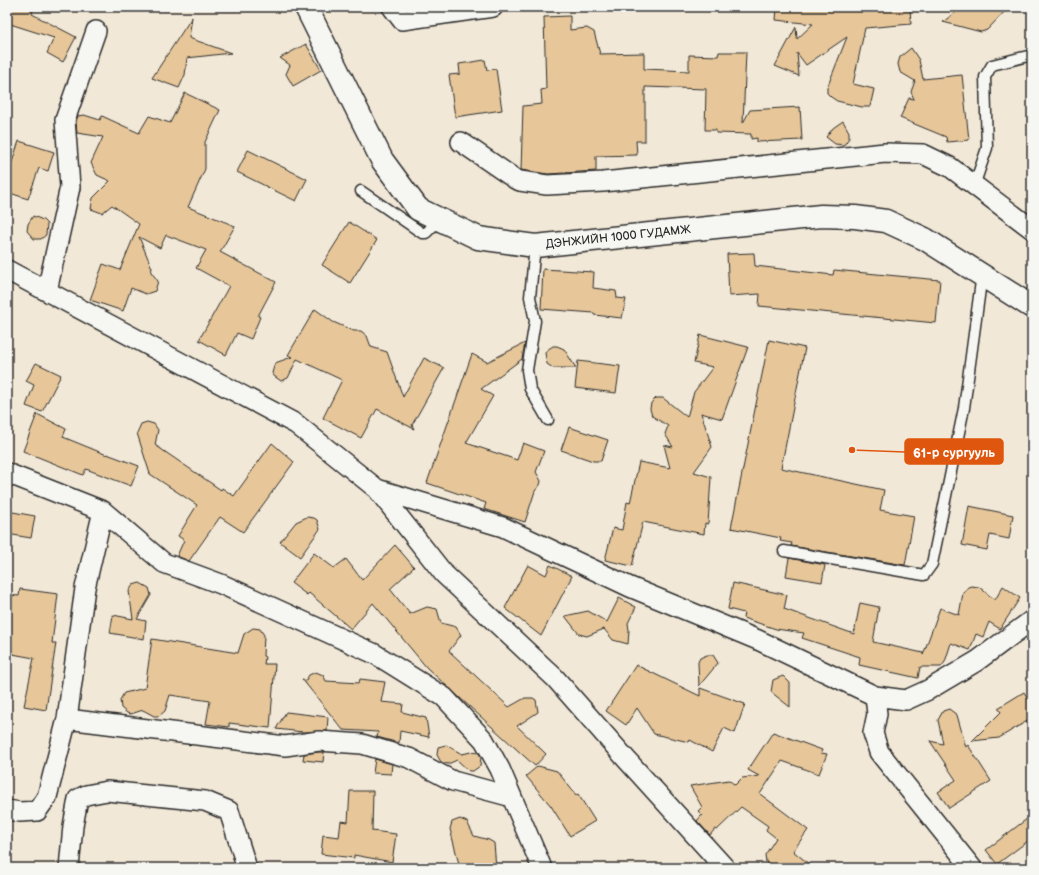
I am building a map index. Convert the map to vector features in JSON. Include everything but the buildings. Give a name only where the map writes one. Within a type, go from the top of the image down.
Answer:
[{"type":"street","name":"ДЭНЖИЙН 1000 ГУДАМЖ","points":[[306,7],[382,160],[418,210],[478,238],[535,246],[821,216],[855,217],[886,221],[925,239],[1032,307]]},
{"type":"street","points":[[392,7],[402,20],[492,7]]},
{"type":"street","points":[[47,291],[70,187],[65,120],[96,31]]},
{"type":"street","points":[[461,142],[515,179],[547,185],[603,182],[885,153],[922,154],[950,167],[1032,229]]},
{"type":"street","points":[[7,270],[296,424],[376,489],[444,574],[555,678],[725,868]]},
{"type":"street","points":[[7,473],[103,512],[164,563],[221,584],[375,654],[444,697],[484,740],[512,797],[542,868]]},
{"type":"street","points":[[376,489],[503,527],[630,587],[758,640],[875,696],[906,700],[928,690],[977,661],[1032,620]]},
{"type":"street","points":[[7,810],[20,812],[37,811],[47,797],[66,719],[85,588],[103,512]]},
{"type":"street","points":[[875,696],[876,714],[873,733],[879,752],[972,868]]},
{"type":"street","points":[[66,719],[285,746],[319,741],[362,744],[409,758],[452,781],[512,797]]},
{"type":"street","points":[[69,868],[73,826],[78,799],[86,795],[107,791],[205,801],[229,811],[247,868]]},
{"type":"lane","points":[[974,186],[987,148],[985,77],[992,65],[1032,55]]},
{"type":"lane","points":[[361,191],[422,234],[440,220]]},
{"type":"lane","points":[[535,246],[530,297],[535,321],[527,370],[530,389],[548,420]]},
{"type":"lane","points":[[784,551],[924,576],[932,564],[964,408],[982,274]]},
{"type":"place","name":"61-р сургууль","points":[[852,450]]}]
